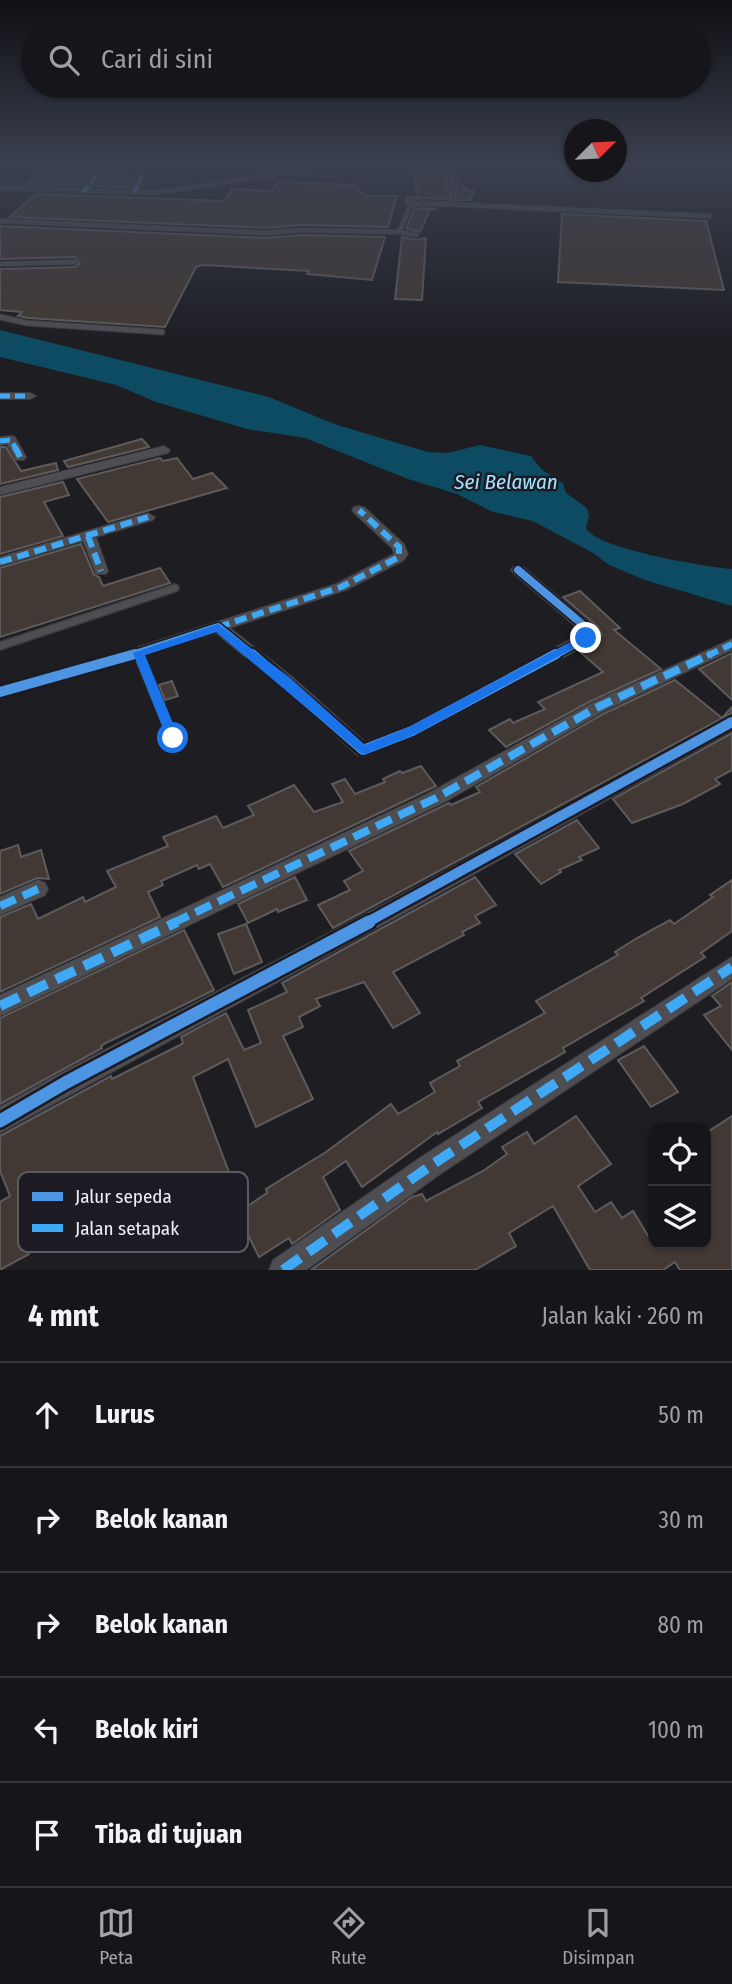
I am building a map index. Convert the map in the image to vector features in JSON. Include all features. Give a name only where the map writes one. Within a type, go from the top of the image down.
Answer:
[{"type":"street","points":[[0,396],[30,396]]},
{"type":"street","points":[[0,441],[11,440],[20,457]]},
{"type":"street","points":[[0,491],[164,450]]},
{"type":"street","points":[[0,692],[138,653],[341,587],[399,557],[399,547],[359,510]]},
{"type":"street","points":[[0,562],[148,517]]},
{"type":"street","points":[[88,536],[101,571]]},
{"type":"street","points":[[218,627],[285,680],[363,750],[412,731],[586,638],[588,629],[518,570]]},
{"type":"street","points":[[0,1006],[436,798],[596,708],[732,643]]},
{"type":"street","points":[[0,1121],[65,1083],[399,906],[732,722]]},
{"type":"street","points":[[0,906],[38,889]]},
{"type":"street","points":[[283,1270],[430,1166],[732,967]]},
{"type":"lane","points":[[94,225],[265,233],[302,230],[399,232],[416,235]]},
{"type":"lane","points":[[399,232],[402,225]]},
{"type":"lane","points":[[0,264],[75,262]]},
{"type":"lane","points":[[0,317],[54,325],[162,332]]},
{"type":"lane","points":[[0,646],[175,588]]},
{"type":"lane","points":[[138,653],[173,738]]},
{"type":"water","name":"Sei Belawan","points":[[0,330],[269,397],[334,424],[428,452],[447,453],[480,445],[531,456],[541,469],[563,483],[566,493],[587,508],[589,516],[586,528],[594,536],[653,556],[732,569],[732,606],[645,580],[609,565],[593,553],[533,521],[493,512],[457,494],[408,479],[305,438],[247,429],[156,402],[116,385],[0,357]]},
{"type":"building","points":[[202,225],[299,225],[265,228]]},
{"type":"building","points":[[313,225],[389,225],[388,227]]},
{"type":"building","points":[[407,225],[423,225],[420,232],[406,228]]},
{"type":"building","points":[[561,225],[707,225],[724,290],[558,282]]},
{"type":"building","points":[[0,226],[265,238],[302,235],[385,237],[372,280],[307,274],[309,271],[203,265],[196,267],[165,327],[28,318],[18,316],[22,312],[0,310],[0,269],[75,267],[80,263],[75,257],[0,259]]},
{"type":"building","points":[[402,237],[416,240],[426,238],[422,300],[395,299]]},
{"type":"building","points":[[142,439],[149,447],[68,467],[64,461]]},
{"type":"building","points":[[0,447],[6,447],[21,471],[56,463],[58,470],[0,484]]},
{"type":"building","points":[[160,458],[163,461],[177,458],[193,479],[212,473],[227,488],[108,522],[77,479]]},
{"type":"building","points":[[63,482],[69,495],[44,502],[63,536],[0,554],[0,497]]},
{"type":"building","points":[[81,544],[94,575],[99,577],[103,586],[160,568],[170,583],[0,637],[0,568]]},
{"type":"building","points":[[580,591],[620,628],[614,630],[661,669],[589,702],[506,747],[489,730],[510,719],[513,723],[545,709],[538,702],[603,672],[580,652],[602,635],[598,627],[563,597]]},
{"type":"building","points":[[732,653],[732,700],[699,669]]},
{"type":"building","points":[[675,680],[722,718],[732,707],[732,713],[333,928],[318,905],[350,890],[344,881],[363,871],[349,851],[449,803],[451,805],[480,792],[476,787],[603,714]]},
{"type":"building","points":[[172,681],[178,696],[165,700],[159,685]]},
{"type":"building","points":[[732,733],[732,770],[715,779],[720,784],[683,804],[632,823],[613,799]]},
{"type":"building","points":[[421,766],[436,786],[223,887],[210,864],[199,869],[197,865],[161,881],[163,885],[148,892],[160,917],[0,992],[0,917],[31,904],[38,919],[83,897],[85,902],[116,887],[107,871],[168,846],[163,837],[216,816],[223,828],[254,815],[248,806],[294,785],[314,812],[343,802],[332,784],[345,779],[355,794],[385,782],[383,779],[400,771],[402,773]]},
{"type":"building","points":[[577,820],[599,848],[579,857],[582,860],[559,870],[561,872],[541,884],[515,854]]},
{"type":"building","points":[[18,845],[21,857],[41,850],[49,879],[37,878],[0,894],[0,851]]},
{"type":"building","points":[[295,877],[307,900],[278,912],[277,909],[248,923],[238,904]]},
{"type":"building","points":[[475,877],[496,905],[475,916],[480,923],[462,932],[464,935],[393,972],[420,1013],[393,1028],[364,982],[316,999],[320,1006],[299,1017],[303,1027],[283,1036],[313,1099],[256,1127],[228,1059],[193,1077],[229,1172],[18,1172],[18,1252],[29,1254],[0,1270],[0,1202],[10,1196],[0,1171],[0,1136],[111,1076],[112,1079],[178,1046],[183,1043],[181,1037],[226,1013],[244,1050],[261,1043],[248,1010],[287,992],[282,983]]},
{"type":"building","points":[[732,880],[732,931],[701,953],[705,957],[641,998],[644,1001],[563,1048],[565,1052],[478,1102],[482,1108],[438,1134],[437,1132],[362,1187],[346,1161],[323,1177],[340,1210],[292,1244],[289,1238],[259,1257],[248,1235],[248,1206],[267,1193],[266,1189],[326,1152],[391,1104],[398,1114],[435,1092],[430,1083],[460,1066],[457,1061],[545,1013],[536,1001],[618,955],[615,952],[637,938],[670,920],[674,924],[713,897],[710,895]]},
{"type":"building","points":[[246,924],[262,962],[234,974],[218,934]]},
{"type":"building","points":[[184,930],[214,990],[110,1041],[0,1104],[0,1018]]},
{"type":"building","points":[[732,982],[732,1050],[704,1015],[721,1006],[712,996]]},
{"type":"building","points":[[644,1046],[678,1092],[651,1107],[618,1060]]},
{"type":"building","points":[[576,1116],[611,1164],[578,1186],[595,1212],[611,1202],[622,1218],[633,1211],[648,1236],[648,1249],[711,1249],[711,1130],[732,1116],[732,1270],[680,1270],[675,1262],[663,1270],[590,1270],[553,1206],[509,1233],[516,1246],[475,1270],[311,1270],[412,1197],[422,1194],[426,1201],[483,1171],[507,1154],[502,1147],[527,1132],[534,1144]]},
{"type":"marked path","points":[[0,396],[30,396]]},
{"type":"marked path","points":[[0,441],[11,440],[20,457]]},
{"type":"marked path","points":[[218,627],[341,587],[399,557],[399,547],[359,510]]},
{"type":"marked path","points":[[0,562],[148,517]]},
{"type":"marked path","points":[[88,536],[101,571]]},
{"type":"marked path","points":[[0,1006],[436,798],[596,708],[732,644]]},
{"type":"marked path","points":[[0,906],[38,889]]},
{"type":"marked path","points":[[283,1270],[430,1166],[732,967]]},
{"type":"cycle path","points":[[0,692],[218,627],[285,680],[363,750],[412,731],[586,638],[588,629],[518,570]]},
{"type":"cycle path","points":[[0,1121],[65,1083],[399,906],[732,722]]},
{"type":"route","points":[[173,738],[138,653],[218,627],[285,680],[363,750],[412,731],[586,638]]}]
